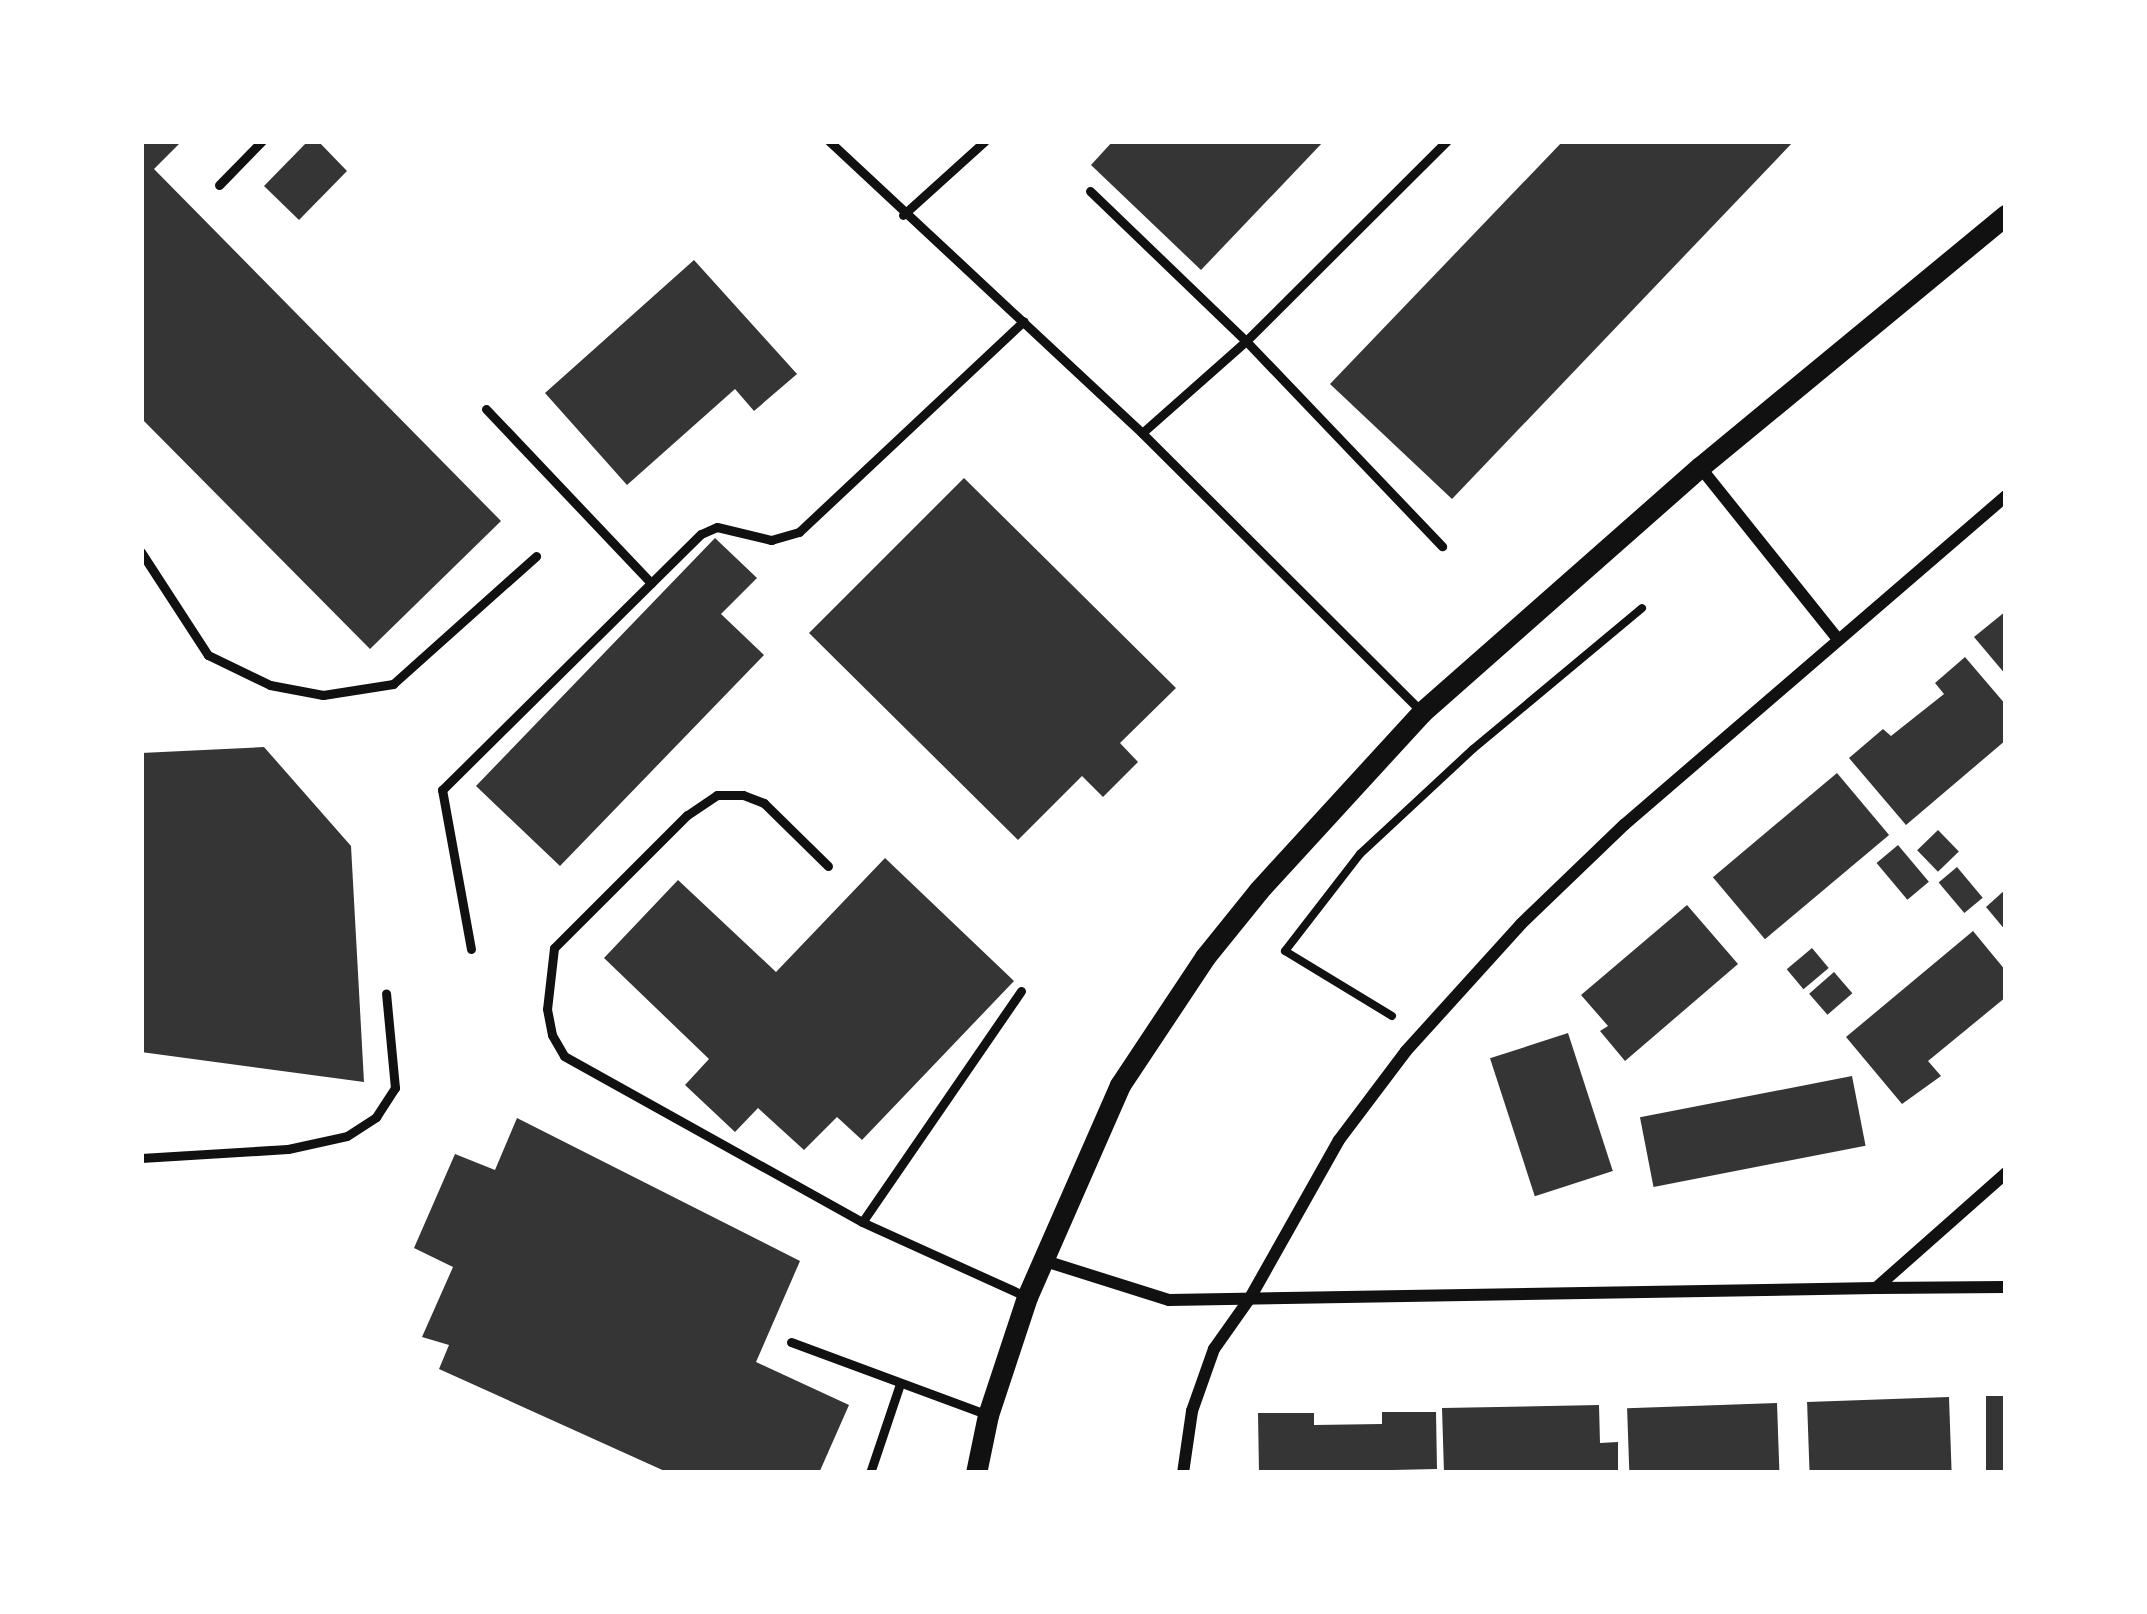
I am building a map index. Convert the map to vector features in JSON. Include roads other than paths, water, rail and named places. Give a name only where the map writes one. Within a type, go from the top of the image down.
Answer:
[{"type":"street","points":[[976,1473],[988,1415],[1027,1298],[1120,1084],[1171,1006],[1259,890],[1422,712],[1700,466],[2006,215]]},
{"type":"street","points":[[1700,466],[1838,639]]},
{"type":"street","points":[[1183,1473],[1192,1411],[1214,1349],[1250,1298],[1339,1140],[1421,1034],[1561,884],[2006,496]]},
{"type":"street","points":[[1876,1288],[2006,1173]]},
{"type":"street","points":[[1042,1260],[1169,1300],[2006,1287]]},
{"type":"lane","points":[[219,185],[262,141]]},
{"type":"lane","points":[[829,141],[903,215],[1142,433],[1422,712]]},
{"type":"lane","points":[[903,215],[985,141]]},
{"type":"lane","points":[[1142,433],[1246,341],[1447,141]]},
{"type":"lane","points":[[1090,191],[1246,341],[1442,546]]},
{"type":"lane","points":[[471,949],[442,790],[701,534],[717,526],[771,540],[799,532],[1024,322]]},
{"type":"lane","points":[[486,409],[651,583]]},
{"type":"lane","points":[[141,552],[208,655],[270,685],[323,695],[393,684],[536,556]]},
{"type":"lane","points":[[829,866],[764,803],[743,795],[717,795],[687,815],[554,948],[547,1009],[552,1035],[564,1056],[862,1222],[1027,1298]]},
{"type":"lane","points":[[862,1222],[1021,991]]},
{"type":"lane","points":[[141,1158],[288,1149],[347,1136],[376,1117],[395,1088],[386,993]]},
{"type":"lane","points":[[791,1342],[988,1415]]},
{"type":"lane","points":[[870,1473],[900,1384]]}]
